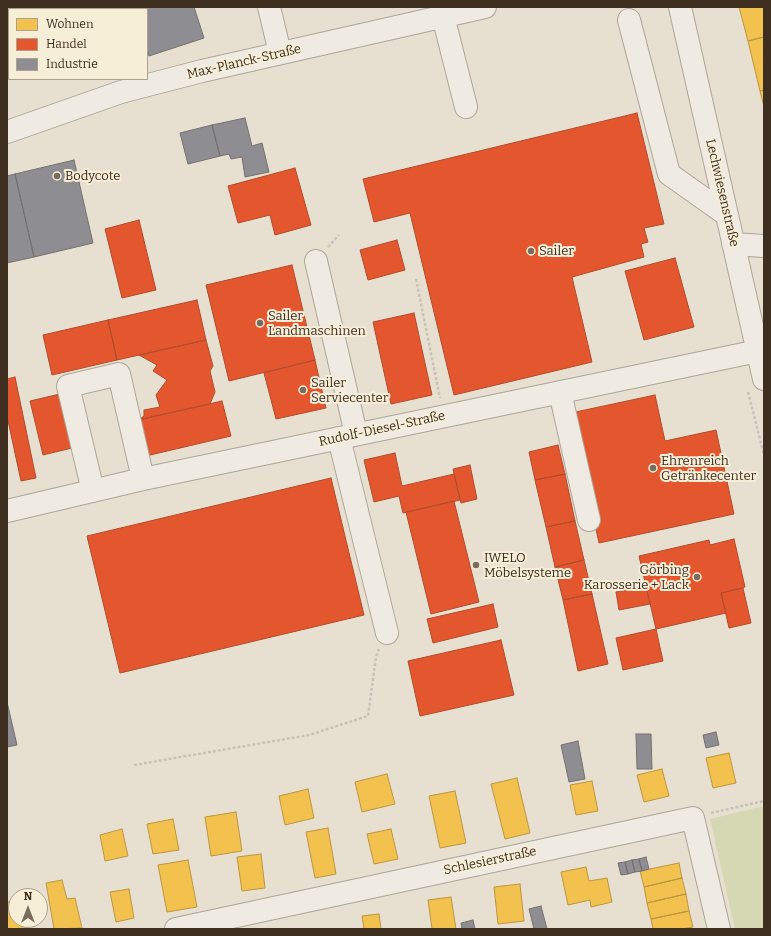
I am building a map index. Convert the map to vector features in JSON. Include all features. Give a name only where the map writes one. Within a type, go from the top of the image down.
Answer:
[{"type":"street","points":[[269,7],[280,53]]},
{"type":"street","name":"Max-Planck-Straße","points":[[148,80],[280,53],[485,7]]},
{"type":"street","name":"Lechwiesenstraße","points":[[680,7],[758,351],[755,382]]},
{"type":"street","points":[[443,16],[466,107]]},
{"type":"street","points":[[629,20],[669,174],[726,215]]},
{"type":"street","name":"Max-Planck-Straße","points":[[7,132],[118,86],[147,80]]},
{"type":"street","points":[[733,244],[764,246]]},
{"type":"street","points":[[316,261],[347,436],[387,632]]},
{"type":"street","name":"Rudolf-Diesel-Straße","points":[[7,511],[143,479],[443,416],[560,392],[700,367],[758,351]]},
{"type":"street","points":[[93,491],[68,386],[75,384],[119,374],[143,479]]},
{"type":"street","points":[[560,392],[589,520]]},
{"type":"street","points":[[693,818],[719,929]]},
{"type":"street","name":"Schlesierstraße","points":[[176,929],[693,818]]},
{"type":"path","points":[[416,279],[443,416]]},
{"type":"path","points":[[755,382],[764,455]]},
{"type":"path","points":[[134,765],[309,735],[368,716],[376,657],[387,632]]},
{"type":"path","points":[[693,818],[764,801]]},
{"type":"green space","points":[[764,806],[764,929],[735,929],[710,819]]},
{"type":"building: Wohnen","points":[[739,7],[764,7],[764,37],[748,41]]},
{"type":"building: Wohnen","points":[[764,37],[764,90],[760,91],[748,41]]},
{"type":"building: Wohnen","points":[[764,90],[764,107],[760,91]]},
{"type":"building: Wohnen","points":[[729,753],[736,783],[713,788],[706,758]]},
{"type":"building: Wohnen","points":[[662,769],[669,796],[644,802],[637,775]]},
{"type":"building: Wohnen","points":[[387,774],[395,804],[362,812],[355,782]]},
{"type":"building: Wohnen","points":[[517,778],[530,833],[505,839],[491,784]]},
{"type":"building: Wohnen","points":[[592,781],[598,811],[576,815],[570,785]]},
{"type":"building: Wohnen","points":[[308,789],[314,818],[285,825],[279,796]]},
{"type":"building: Wohnen","points":[[455,791],[466,843],[440,848],[429,796]]},
{"type":"building: Wohnen","points":[[236,812],[242,851],[211,856],[205,817]]},
{"type":"building: Wohnen","points":[[173,819],[179,850],[153,854],[147,824]]},
{"type":"building: Wohnen","points":[[328,828],[336,874],[315,878],[306,832]]},
{"type":"building: Wohnen","points":[[122,829],[128,856],[105,861],[100,835]]},
{"type":"building: Wohnen","points":[[391,829],[398,859],[374,864],[367,834]]},
{"type":"building: Wohnen","points":[[261,854],[265,888],[242,891],[237,857]]},
{"type":"building: Wohnen","points":[[188,860],[197,907],[167,912],[158,865]]},
{"type":"building: Wohnen","points":[[679,863],[682,878],[644,887],[640,871]]},
{"type":"building: Wohnen","points":[[586,867],[589,881],[607,878],[612,902],[591,907],[590,900],[568,905],[561,872]]},
{"type":"building: Wohnen","points":[[682,878],[686,894],[647,903],[644,887]]},
{"type":"building: Wohnen","points":[[62,880],[67,899],[75,898],[82,928],[54,929],[46,883]]},
{"type":"building: Wohnen","points":[[520,884],[524,921],[498,924],[494,887]]},
{"type":"building: Wohnen","points":[[129,889],[134,918],[116,922],[110,892]]},
{"type":"building: Wohnen","points":[[686,894],[689,911],[651,919],[647,903]]},
{"type":"building: Wohnen","points":[[451,897],[456,929],[432,929],[428,900]]},
{"type":"building: Wohnen","points":[[7,902],[8,928],[27,929],[7,929]]},
{"type":"building: Wohnen","points":[[689,911],[693,927],[681,929],[653,929],[651,919]]},
{"type":"building: Wohnen","points":[[379,914],[381,929],[364,929],[362,916]]},
{"type":"building: Handel","name":"Sailer","points":[[637,113],[664,224],[644,228],[648,242],[641,244],[644,257],[572,277],[592,362],[454,395],[410,213],[374,222],[363,179]]},
{"type":"building: Handel","points":[[295,168],[311,225],[275,235],[270,215],[238,223],[228,186]]},
{"type":"building: Handel","points":[[139,220],[156,290],[122,298],[105,229]]},
{"type":"building: Handel","points":[[397,240],[405,270],[368,280],[360,250]]},
{"type":"building: Handel","points":[[675,258],[694,327],[644,340],[625,271]]},
{"type":"building: Handel","name":"Sailer Landmaschinen","points":[[292,265],[315,360],[229,381],[206,285]]},
{"type":"building: Handel","points":[[197,300],[206,340],[117,360],[108,320]]},
{"type":"building: Handel","points":[[414,313],[432,395],[391,404],[373,322]]},
{"type":"building: Handel","points":[[108,320],[117,360],[52,375],[43,335]]},
{"type":"building: Handel","points":[[206,340],[213,366],[210,371],[215,392],[210,404],[138,420],[144,416],[144,410],[160,407],[156,395],[167,380],[153,371],[157,365],[139,355]]},
{"type":"building: Handel","points":[[315,360],[326,408],[276,419],[264,373]]},
{"type":"building: Handel","points":[[15,377],[36,478],[21,481],[7,416],[7,379]]},
{"type":"building: Handel","points":[[60,394],[72,448],[43,455],[30,401]]},
{"type":"building: Handel","name":"Ehrenreich Getränkecenter","points":[[655,395],[665,441],[716,430],[734,514],[599,543],[571,413]]},
{"type":"building: Handel","points":[[222,401],[231,436],[146,456],[138,420]]},
{"type":"building: Handel","points":[[558,445],[565,474],[535,480],[529,452]]},
{"type":"building: Handel","points":[[395,453],[402,486],[454,474],[460,500],[403,513],[399,496],[374,502],[364,460]]},
{"type":"building: Handel","points":[[470,465],[477,499],[461,503],[453,469]]},
{"type":"building: Handel","points":[[565,474],[575,521],[546,527],[535,480]]},
{"type":"building: Handel","points":[[331,478],[364,615],[120,673],[87,536]]},
{"type":"building: Handel","points":[[454,501],[479,602],[431,614],[406,512]]},
{"type":"building: Handel","points":[[575,521],[584,560],[555,567],[546,527]]},
{"type":"building: Handel","points":[[734,539],[745,587],[721,593],[726,613],[656,629],[639,556],[709,540],[710,545]]},
{"type":"building: Handel","points":[[584,560],[592,594],[563,600],[555,567]]},
{"type":"building: Handel","points":[[646,586],[650,604],[619,610],[616,592]]},
{"type":"building: Handel","points":[[743,588],[751,623],[729,628],[721,593]]},
{"type":"building: Handel","points":[[592,594],[608,664],[578,671],[563,600]]},
{"type":"building: Handel","points":[[493,604],[498,627],[433,643],[427,619]]},
{"type":"building: Handel","points":[[656,629],[663,661],[623,670],[616,638]]},
{"type":"building: Handel","points":[[501,640],[514,695],[420,716],[408,661]]},
{"type":"building: Industrie","points":[[7,7],[52,7],[8,8],[7,64]]},
{"type":"building: Industrie","points":[[194,7],[204,38],[149,56],[148,8],[133,8]]},
{"type":"building: Industrie","points":[[245,118],[252,146],[262,143],[269,172],[245,177],[242,157],[231,159],[229,154],[220,156],[212,125]]},
{"type":"building: Industrie","points":[[212,125],[220,156],[188,164],[180,133]]},
{"type":"building: Industrie","points":[[74,160],[93,243],[34,257],[15,174]]},
{"type":"building: Industrie","points":[[15,174],[34,257],[7,263],[7,176]]},
{"type":"building: Industrie","points":[[7,702],[17,745],[7,747]]},
{"type":"building: Industrie","points":[[716,732],[719,745],[706,748],[703,735]]},
{"type":"building: Industrie","points":[[636,734],[651,734],[652,769],[637,769]]},
{"type":"building: Industrie","points":[[578,741],[585,779],[569,782],[561,745]]},
{"type":"building: Industrie","points":[[646,857],[649,869],[642,871],[639,859]]},
{"type":"building: Industrie","points":[[639,859],[642,871],[635,872],[632,860]]},
{"type":"building: Industrie","points":[[632,860],[635,872],[628,874],[625,862]]},
{"type":"building: Industrie","points":[[625,862],[628,874],[621,875],[618,863]]},
{"type":"building: Industrie","points":[[541,906],[547,929],[534,929],[529,909]]},
{"type":"building: Industrie","points":[[473,920],[475,929],[462,929],[461,923]]},
{"type":"place","name":"Bodycote","points":[[57,176]]},
{"type":"place","name":"Sailer","points":[[531,251]]},
{"type":"place","name":"Sailer Landmaschinen","points":[[260,323]]},
{"type":"place","name":"Sailer Serviecenter","points":[[303,390]]},
{"type":"place","name":"Ehrenreich Getränkecenter","points":[[653,468]]},
{"type":"place","name":"IWELO Möbelsysteme","points":[[476,565]]},
{"type":"place","name":"Görbing Karosserie + Lack","points":[[697,577]]}]
